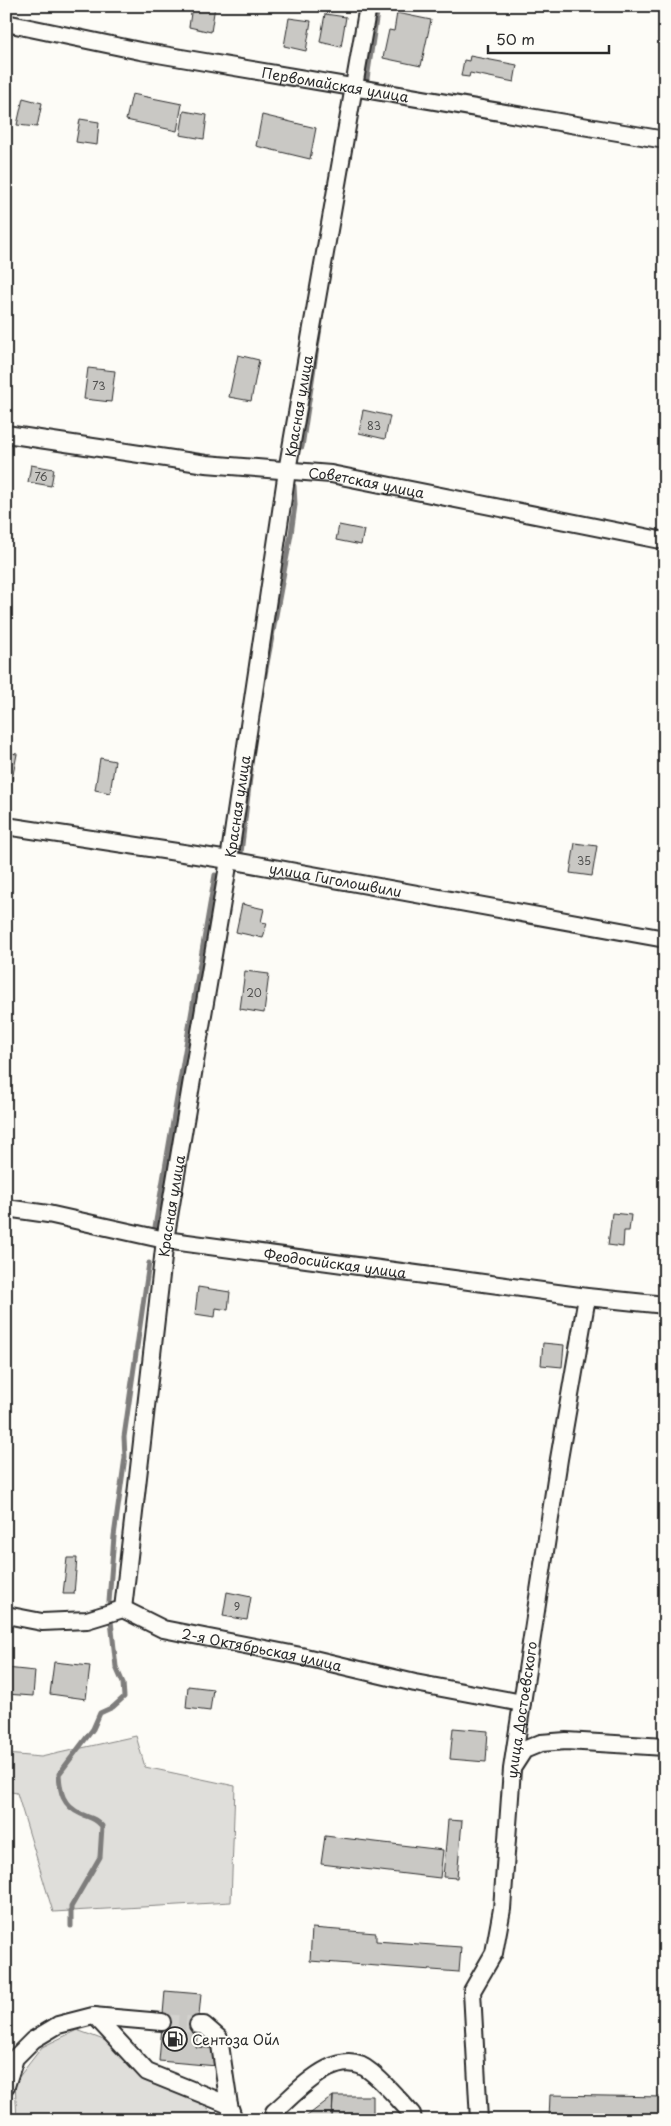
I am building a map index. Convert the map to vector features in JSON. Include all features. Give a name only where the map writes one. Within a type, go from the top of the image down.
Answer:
[{"type":"street","name":"Красная улица","points":[[122,1609],[165,1240],[229,860],[287,471],[368,6]]},
{"type":"street","name":"Первомайская улица","points":[[6,23],[140,51],[665,140]]},
{"type":"street","name":"Советская улица","points":[[6,434],[206,464],[331,474],[665,541]]},
{"type":"street","name":"улица Гиголошвили","points":[[6,826],[229,860],[665,939]]},
{"type":"street","name":"Феодосийская улица","points":[[6,1208],[48,1214],[165,1240],[587,1297],[665,1305]]},
{"type":"street","name":"улица Достоевского","points":[[479,2120],[472,1991],[494,1953],[502,1909],[512,1769],[559,1460],[587,1297]]},
{"type":"street","points":[[6,1614],[42,1622],[87,1620],[122,1609]]},
{"type":"street","name":"2-я Октябрьская улица","points":[[122,1609],[163,1629],[300,1656],[415,1683],[522,1703]]},
{"type":"street","points":[[512,1769],[524,1750],[541,1742],[566,1741],[665,1747]]},
{"type":"street","points":[[6,2086],[15,2058],[33,2040],[58,2025],[96,2016],[162,2022]]},
{"type":"street","points":[[96,2016],[147,2072],[231,2112]]},
{"type":"street","points":[[198,2024],[204,2025],[220,2038],[231,2112]]},
{"type":"street","points":[[274,2120],[274,2112],[325,2068],[348,2062],[370,2070],[412,2114],[413,2120]]},
{"type":"shaded area","points":[[136,1736],[145,1767],[235,1786],[231,1902],[53,1912],[17,1793],[6,1791],[6,1754],[41,1757]]},
{"type":"shaded area","points":[[77,2030],[117,2045],[223,2120],[17,2120],[15,2082],[42,2047]]},
{"type":"building","points":[[192,6],[215,6],[211,32],[189,27]]},
{"type":"building","points":[[397,13],[431,20],[421,66],[383,58],[389,30],[394,31]]},
{"type":"building","points":[[325,14],[346,17],[341,47],[320,42]]},
{"type":"building","points":[[289,18],[311,21],[306,51],[284,46]]},
{"type":"building","points":[[470,56],[517,65],[514,82],[470,73],[469,77],[461,76],[464,60],[469,61]]},
{"type":"building","points":[[132,94],[182,104],[177,131],[126,120]]},
{"type":"building","points":[[23,98],[42,103],[37,127],[17,125]]},
{"type":"building","points":[[184,111],[207,115],[204,139],[180,135]]},
{"type":"building","points":[[262,115],[316,128],[310,159],[256,146]]},
{"type":"building","points":[[80,119],[99,122],[97,145],[76,142]]},
{"type":"building","points":[[238,355],[259,360],[251,401],[229,397]]},
{"type":"building","points":[[88,368],[115,371],[111,402],[84,399]]},
{"type":"building","points":[[363,410],[390,416],[385,439],[359,433]]},
{"type":"building","points":[[31,465],[54,469],[51,486],[28,482]]},
{"type":"building","points":[[339,525],[364,530],[361,545],[336,540]]},
{"type":"building","points":[[6,752],[17,754],[11,785],[6,784]]},
{"type":"building","points":[[100,758],[115,761],[110,793],[95,790]]},
{"type":"building","points":[[575,843],[597,846],[592,876],[570,873]]},
{"type":"building","points":[[242,904],[264,909],[261,922],[267,923],[263,938],[236,932]]},
{"type":"building","points":[[245,971],[269,974],[264,1013],[240,1009]]},
{"type":"building","points":[[612,1213],[631,1215],[629,1231],[624,1231],[623,1247],[608,1245]]},
{"type":"building","points":[[198,1287],[230,1292],[228,1310],[216,1308],[215,1317],[195,1314]]},
{"type":"building","points":[[543,1343],[564,1345],[562,1367],[541,1365]]},
{"type":"building","points":[[67,1558],[77,1558],[74,1594],[63,1594]]},
{"type":"building","points":[[227,1592],[251,1597],[247,1620],[223,1616]]},
{"type":"building","points":[[54,1662],[90,1666],[86,1699],[50,1694]]},
{"type":"building","points":[[6,1668],[35,1671],[33,1696],[6,1694]]},
{"type":"building","points":[[188,1686],[213,1689],[210,1711],[186,1708]]},
{"type":"building","points":[[453,1728],[488,1731],[486,1762],[450,1759]]},
{"type":"building","points":[[448,1820],[462,1821],[457,1878],[443,1877]]},
{"type":"building","points":[[325,1836],[443,1850],[440,1878],[321,1864]]},
{"type":"building","points":[[312,1928],[376,1933],[376,1941],[461,1947],[459,1972],[310,1961]]},
{"type":"building","points":[[165,1991],[201,1994],[196,2047],[219,2049],[217,2066],[159,2061]]},
{"type":"building","points":[[550,2095],[663,2097],[663,2120],[549,2120]]},
{"type":"building","points":[[333,2096],[373,2096],[373,2120],[332,2120]]},
{"type":"building","points":[[333,2096],[332,2116],[327,2120],[302,2120]]},
{"type":"waterway","points":[[366,85],[378,6]]},
{"type":"waterway","points":[[302,447],[321,321]]},
{"type":"waterway","points":[[261,696],[291,534],[295,505],[294,486]]},
{"type":"waterway","points":[[241,853],[251,769]]},
{"type":"waterway","points":[[155,1227],[215,875]]},
{"type":"waterway","points":[[109,1602],[114,1536],[125,1457],[124,1437],[149,1263]]},
{"type":"waterway","points":[[71,1926],[71,1907],[100,1857],[102,1826],[95,1820],[81,1814],[66,1802],[61,1792],[59,1774],[93,1729],[100,1713],[113,1707],[124,1697],[123,1683],[116,1667],[111,1621]]},
{"type":"tunnel","points":[[162,2022],[198,2025]]},
{"type":"place","name":"Сентоза Ойл","points":[[175,2039]]}]
